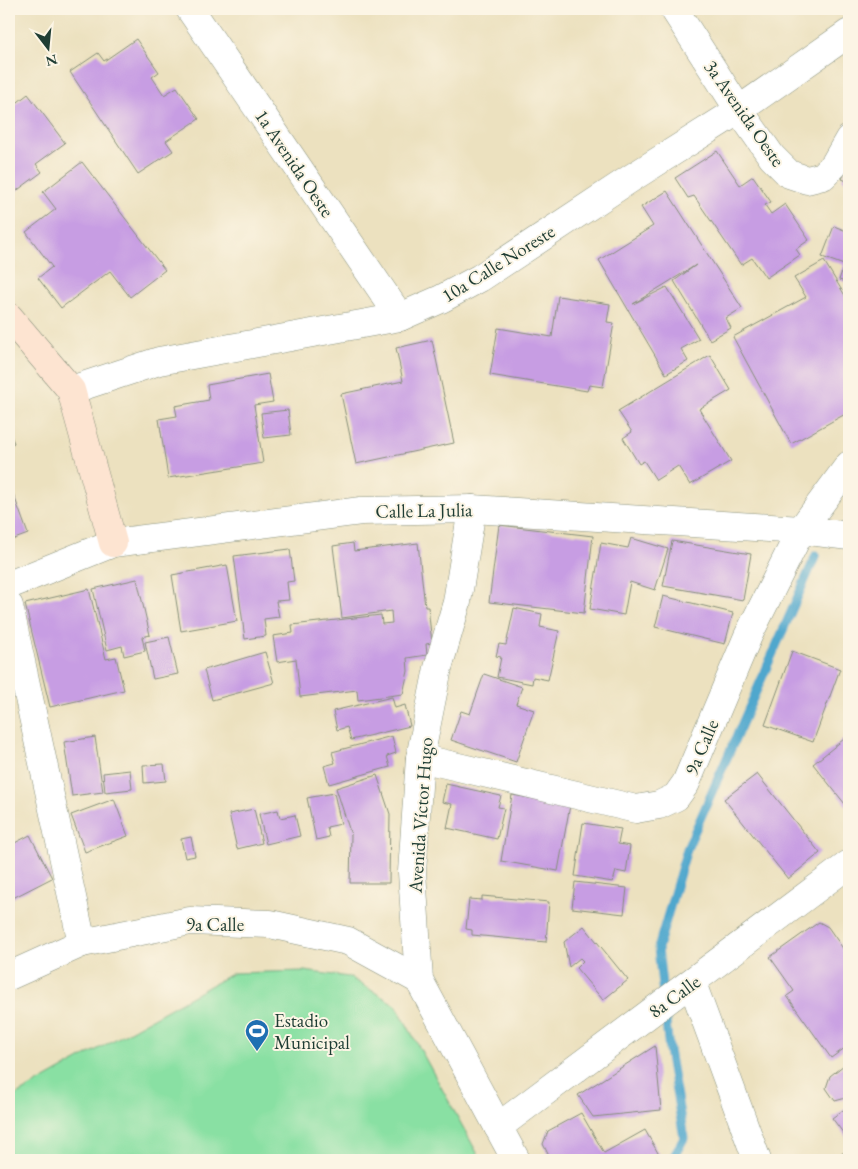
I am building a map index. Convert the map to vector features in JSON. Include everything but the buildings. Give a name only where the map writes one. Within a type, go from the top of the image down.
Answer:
[{"type":"street","name":"1a Avenida Oeste","points":[[190,9],[400,317]]},
{"type":"street","name":"3a Avenida Oeste","points":[[674,9],[739,110],[772,157],[789,174],[806,180],[822,176],[834,165],[849,139]]},
{"type":"street","name":"10a Calle Noreste","points":[[71,390],[159,361],[400,317],[441,299],[480,278],[739,110],[849,33]]},
{"type":"street","points":[[9,317],[71,390],[113,543]]},
{"type":"street","name":"9a Calle","points":[[420,758],[636,809],[659,806],[676,797],[686,783],[748,636],[801,530],[849,465]]},
{"type":"street","name":"Calle La Julia","points":[[9,585],[113,543],[361,511],[472,509],[801,530],[849,536]]},
{"type":"street","name":"Avenida Víctor Hugo","points":[[472,509],[457,602],[438,668],[420,758],[412,872],[418,980],[516,1160]]},
{"type":"street","points":[[9,606],[82,943]]},
{"type":"street","name":"8a Calle","points":[[498,1127],[849,864]]},
{"type":"street","name":"9a Calle","points":[[9,976],[82,943],[190,921],[270,924],[348,941],[418,980]]},
{"type":"street","points":[[692,983],[757,1160]]},
{"type":"green space","name":"Estadio Municipal","points":[[304,971],[349,977],[396,1005],[481,1160],[9,1160],[9,1099],[233,973]]},
{"type":"waterway","points":[[672,1160],[684,1138],[669,1050],[658,948],[687,849],[816,555]]},
{"type":"place","name":"Estadio Municipal","points":[[257,1052]]}]
